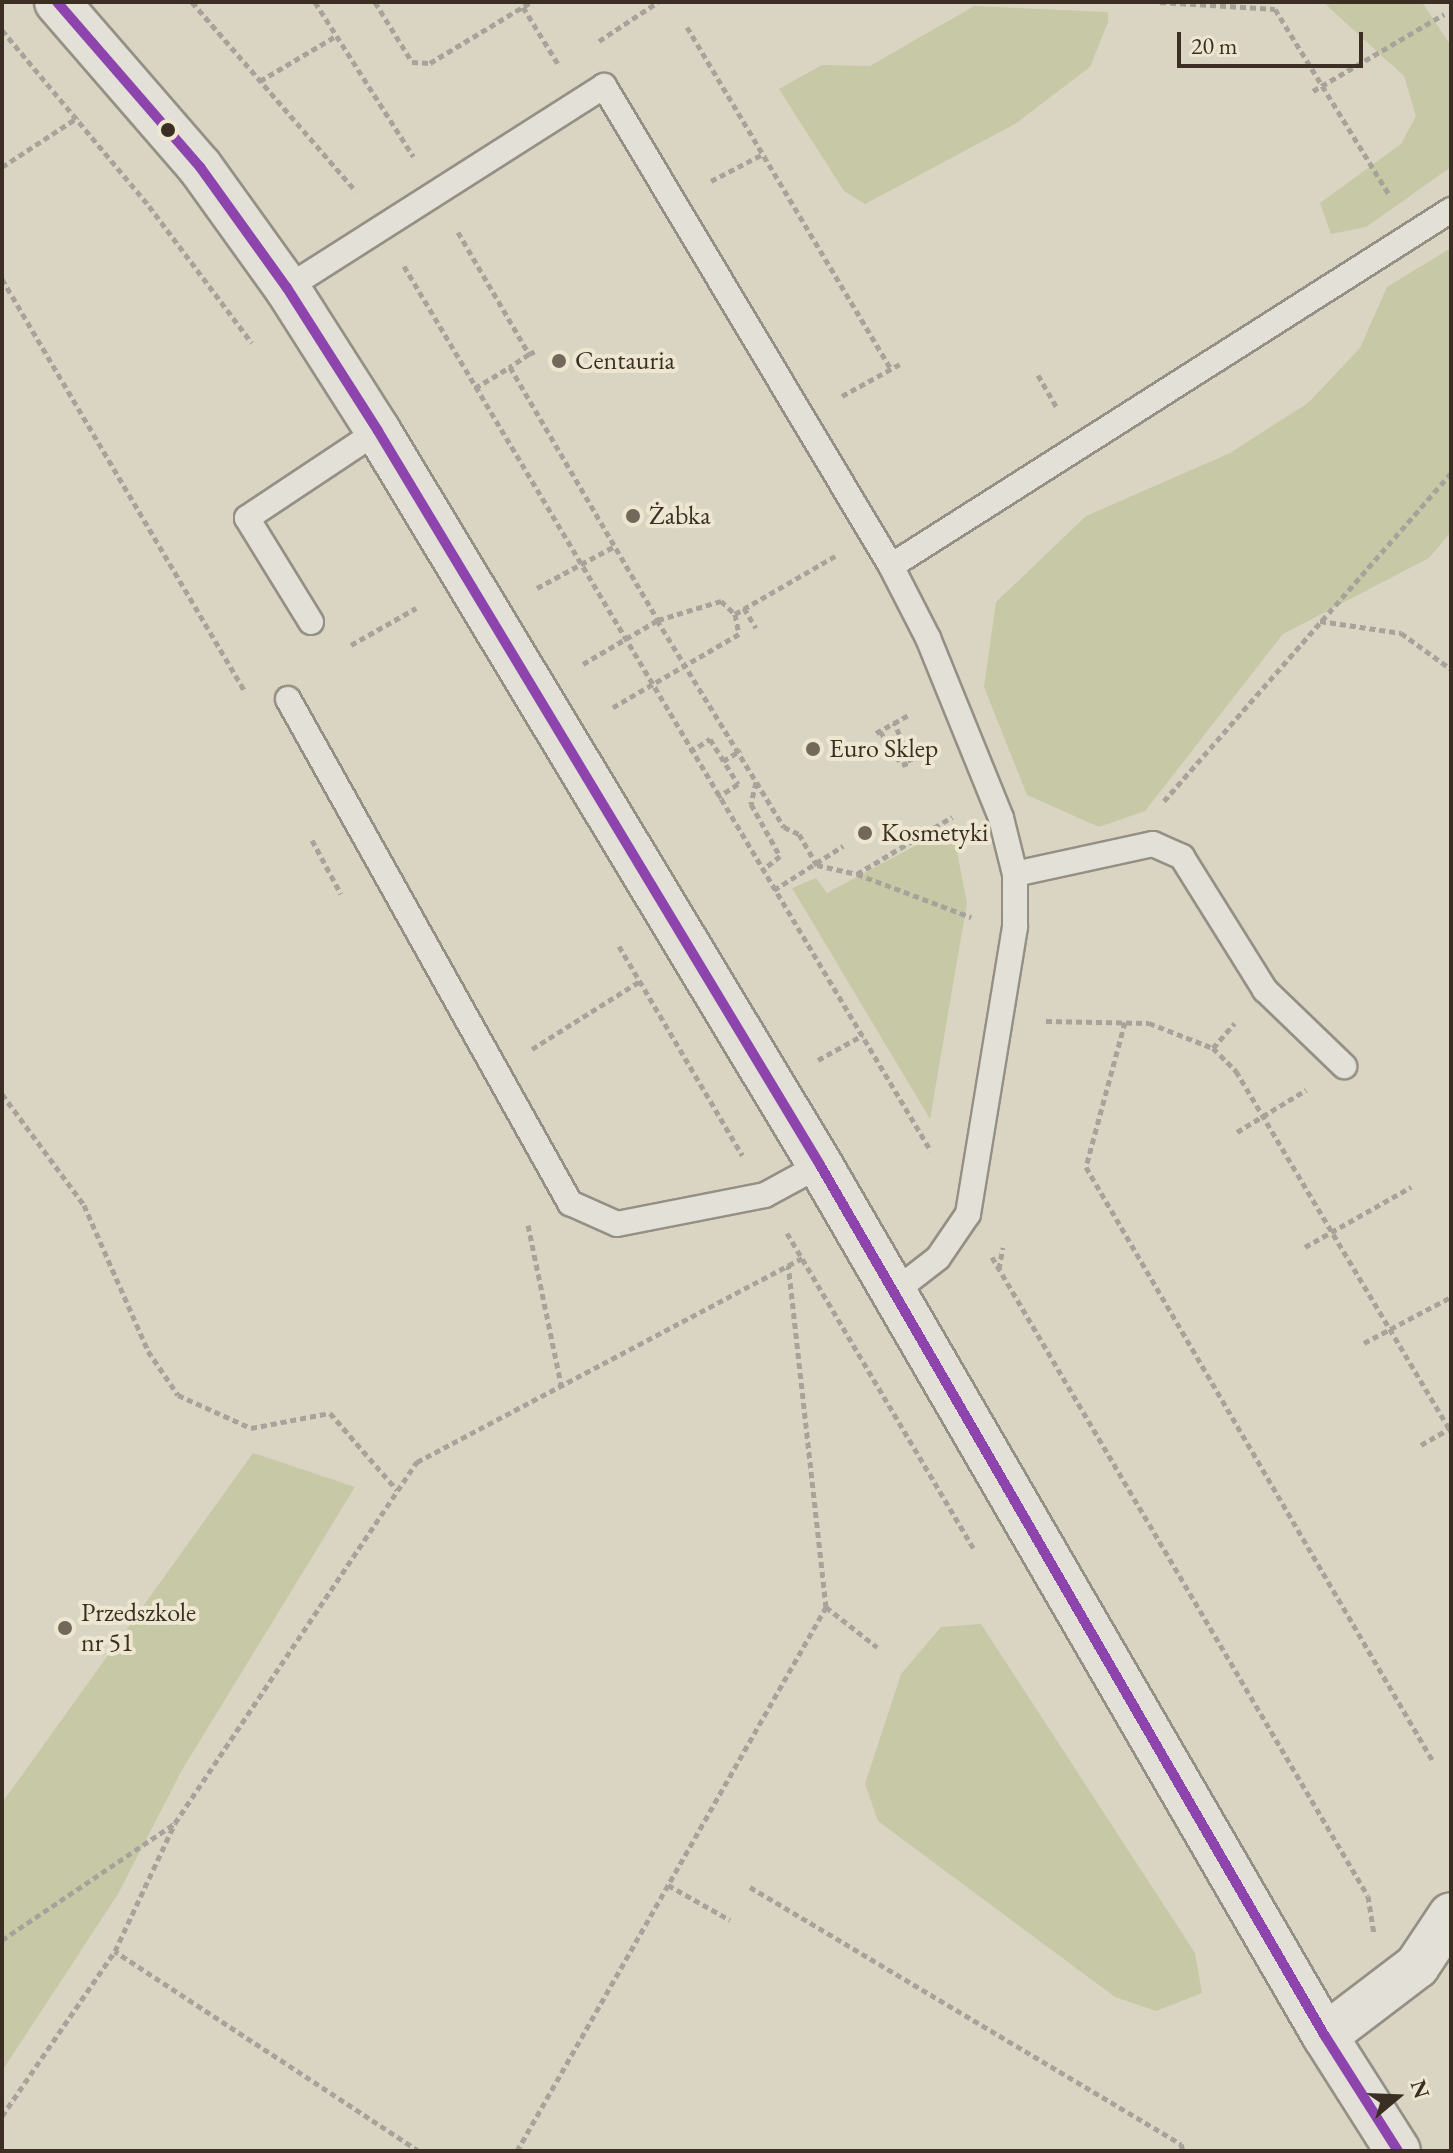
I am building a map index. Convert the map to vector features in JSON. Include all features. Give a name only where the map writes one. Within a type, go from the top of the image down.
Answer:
[{"type":"street","points":[[57,2],[172,130],[287,288],[378,431],[820,1165],[1388,2143]]},
{"type":"street","points":[[1325,2036],[1368,2007],[1417,1966],[1451,1915]]},
{"type":"lane","points":[[287,288],[604,86],[891,566],[928,638],[995,804],[1015,874],[1015,927],[968,1214],[938,1258],[894,1292]]},
{"type":"lane","points":[[891,566],[1451,210]]},
{"type":"lane","points":[[311,622],[247,518],[378,431]]},
{"type":"lane","points":[[288,699],[570,1203],[617,1224],[765,1195],[820,1165]]},
{"type":"lane","points":[[1015,874],[1153,844],[1182,857],[1265,990],[1344,1066]]},
{"type":"path","points":[[192,2],[354,192]]},
{"type":"path","points":[[315,2],[415,158]]},
{"type":"path","points":[[375,2],[412,62],[430,63],[531,2]]},
{"type":"path","points":[[1160,2],[1275,9],[1392,200]]},
{"type":"path","points":[[523,7],[560,66]]},
{"type":"path","points":[[1313,91],[1444,14]]},
{"type":"path","points":[[687,27],[890,367]]},
{"type":"path","points":[[2,30],[78,117],[263,357]]},
{"type":"path","points":[[260,81],[336,36]]},
{"type":"path","points":[[2,167],[78,117]]},
{"type":"path","points":[[706,183],[763,154]]},
{"type":"path","points":[[455,227],[529,354]]},
{"type":"path","points":[[400,260],[690,752],[936,1159]]},
{"type":"path","points":[[475,388],[538,350]]},
{"type":"path","points":[[840,397],[900,364]]},
{"type":"path","points":[[510,367],[648,598],[685,666],[784,827],[799,834],[817,865],[857,874],[975,919]]},
{"type":"path","points":[[1038,375],[1062,416]]},
{"type":"path","points":[[1123,850],[1451,473]]},
{"type":"path","points":[[529,592],[615,546]]},
{"type":"path","points":[[735,614],[840,553]]},
{"type":"path","points":[[409,596],[424,622]]},
{"type":"path","points":[[573,669],[658,620],[721,601],[735,614],[739,634],[602,713]]},
{"type":"path","points":[[744,608],[756,628]]},
{"type":"path","points":[[1320,621],[1401,633],[1451,669]]},
{"type":"path","points":[[894,722],[911,762],[902,765],[878,732],[894,722],[917,710]]},
{"type":"path","points":[[690,752],[710,739],[738,784],[718,797]]},
{"type":"path","points":[[723,761],[740,751]]},
{"type":"path","points":[[756,781],[751,804],[780,856],[763,870]]},
{"type":"path","points":[[857,874],[959,813]]},
{"type":"path","points":[[774,890],[843,846]]},
{"type":"path","points":[[616,941],[976,1553]]},
{"type":"path","points":[[496,1071],[640,981]]},
{"type":"path","points":[[1041,1021],[1149,1023],[1213,1048],[1236,1071],[1450,1429],[1421,1445]]},
{"type":"path","points":[[1125,1022],[1086,1167],[1434,1763]]},
{"type":"path","points":[[817,1060],[863,1035]]},
{"type":"path","points":[[1237,1132],[1344,1066]]},
{"type":"path","points":[[2,1094],[84,1205],[148,1351],[178,1395],[251,1428],[330,1413],[397,1490]]},
{"type":"path","points":[[1305,1247],[1411,1187]]},
{"type":"path","points":[[2,2116],[115,1951],[175,1823],[417,1462],[802,1258]]},
{"type":"path","points":[[517,2151],[826,1607],[788,1265]]},
{"type":"path","points":[[999,1269],[1368,1896],[1376,1946],[1368,2007]]},
{"type":"path","points":[[1364,1343],[1451,1297]]},
{"type":"path","points":[[826,1607],[877,1647]]},
{"type":"path","points":[[2,1940],[175,1823]]},
{"type":"path","points":[[668,1885],[730,1920]]},
{"type":"path","points":[[750,1887],[1181,2144],[1183,2151]]},
{"type":"path","points":[[115,1951],[419,2151]]},
{"type":"green space","points":[[1323,2],[1422,2],[1451,46],[1451,167],[1366,227],[1331,234],[1320,203],[1401,144],[1416,116],[1404,76]]},
{"type":"green space","points":[[974,6],[1108,12],[1108,22],[1090,67],[1015,124],[865,204],[844,191],[779,89],[822,65],[870,66]]},
{"type":"green space","points":[[1451,248],[1451,532],[1429,558],[1283,634],[1145,811],[1099,827],[1027,795],[984,687],[996,602],[1086,516],[1230,453],[1308,403],[1360,348],[1387,287]]},
{"type":"green space","points":[[952,826],[967,903],[930,1119],[792,888],[816,878],[827,893]]},
{"type":"green space","points":[[253,1453],[355,1487],[182,1770],[118,1894],[2,2071],[2,1803]]},
{"type":"green space","points":[[981,1624],[1195,1953],[1202,1993],[1156,2011],[1115,1997],[878,1821],[865,1784],[901,1674],[941,1627]]},
{"type":"transit line","points":[[57,2],[200,167],[287,288],[378,431],[820,1165],[1325,2036],[1398,2151]]},
{"type":"place","name":"Centauria","points":[[559,361]]},
{"type":"place","name":"Żabka","points":[[633,516]]},
{"type":"place","name":"Euro Sklep","points":[[813,749]]},
{"type":"place","name":"Kosmetyki","points":[[865,833]]},
{"type":"place","name":"Przedszkole nr 51","points":[[65,1628]]}]
